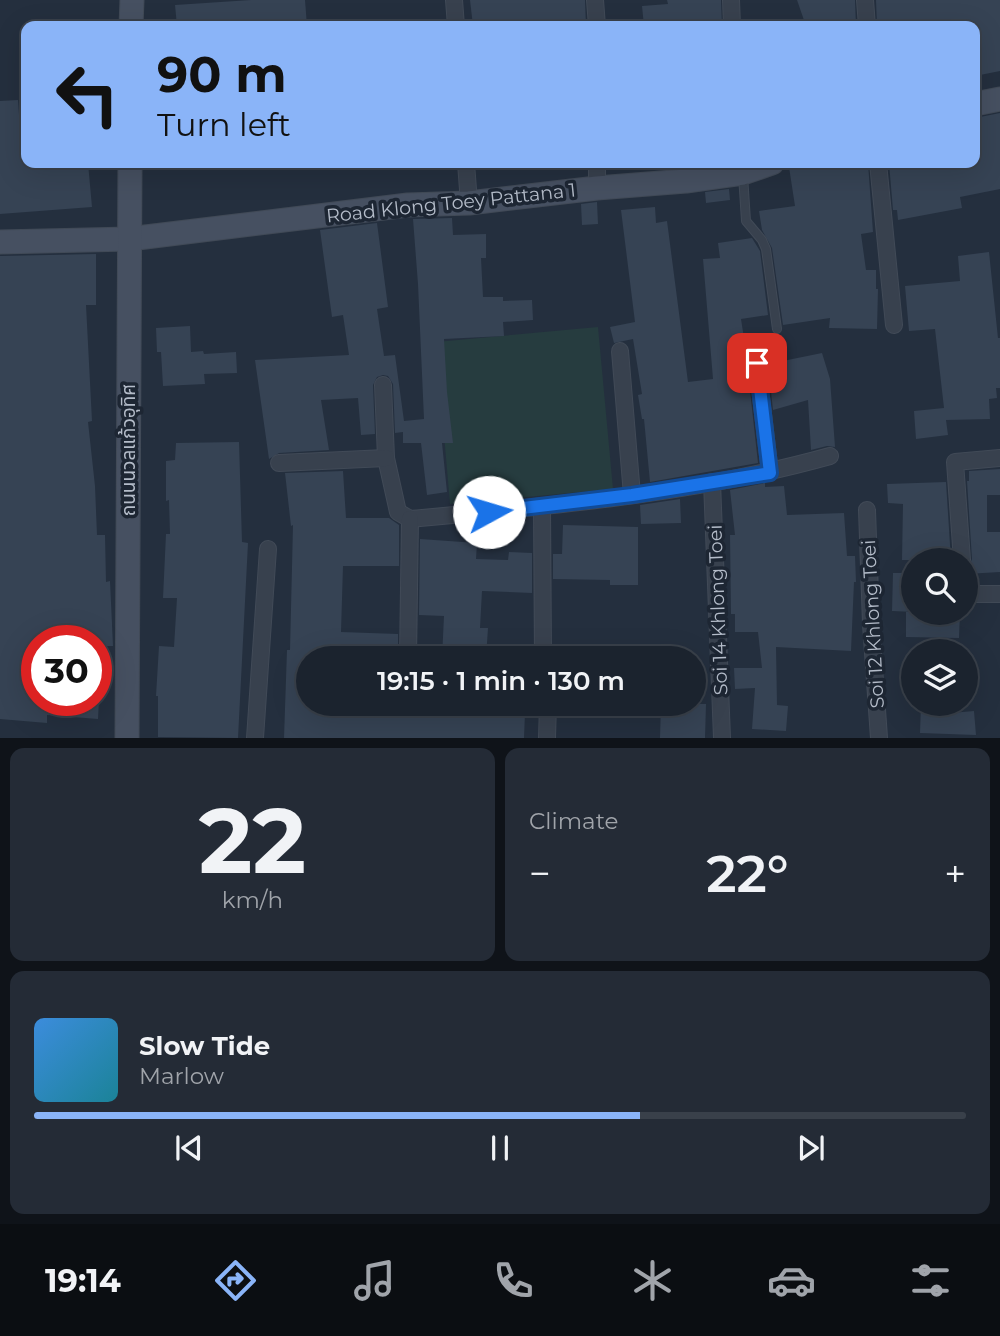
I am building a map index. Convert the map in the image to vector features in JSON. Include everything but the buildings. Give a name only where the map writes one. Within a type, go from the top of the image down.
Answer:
[{"type":"street","points":[[131,21],[132,0]]},
{"type":"street","points":[[454,0],[456,21]]},
{"type":"street","points":[[595,0],[597,21]]},
{"type":"street","points":[[731,0],[732,21]]},
{"type":"street","points":[[864,0],[866,21]]},
{"type":"street","points":[[980,103],[1000,99]]},
{"type":"street","name":"ถนนนวลแก้วอุทิศ","points":[[127,737],[130,168]]},
{"type":"street","points":[[466,168],[469,203]]},
{"type":"street","points":[[597,168],[597,188]]},
{"type":"street","name":"Road Klong Toey Pattana 1","points":[[0,242],[129,239],[408,205],[469,203],[686,181],[743,168]]},
{"type":"street","points":[[878,168],[894,325]]},
{"type":"street","points":[[620,351],[632,495]]},
{"type":"street","points":[[757,363],[770,473]]},
{"type":"street","points":[[383,385],[386,458],[398,512],[410,519],[632,495],[770,473],[830,456]]},
{"type":"street","points":[[279,463],[386,458]]},
{"type":"street","points":[[961,548],[955,462],[1000,458]]},
{"type":"street","name":"Soi 14 Khlong Toei","points":[[712,482],[722,737]]},
{"type":"street","points":[[542,506],[542,646]]},
{"type":"street","name":"Soi 12 Khlong Toei","points":[[867,510],[879,737]]},
{"type":"street","points":[[408,646],[410,519]]},
{"type":"street","points":[[255,737],[268,549]]},
{"type":"street","points":[[978,594],[1000,594]]},
{"type":"street","points":[[547,737],[548,716]]},
{"type":"lane","points":[[743,168],[746,221],[766,249],[777,329]]},
{"type":"green space","points":[[598,327],[613,489],[450,504],[436,342]]},
{"type":"route","points":[[489,512],[632,495],[770,473],[757,363]]}]
